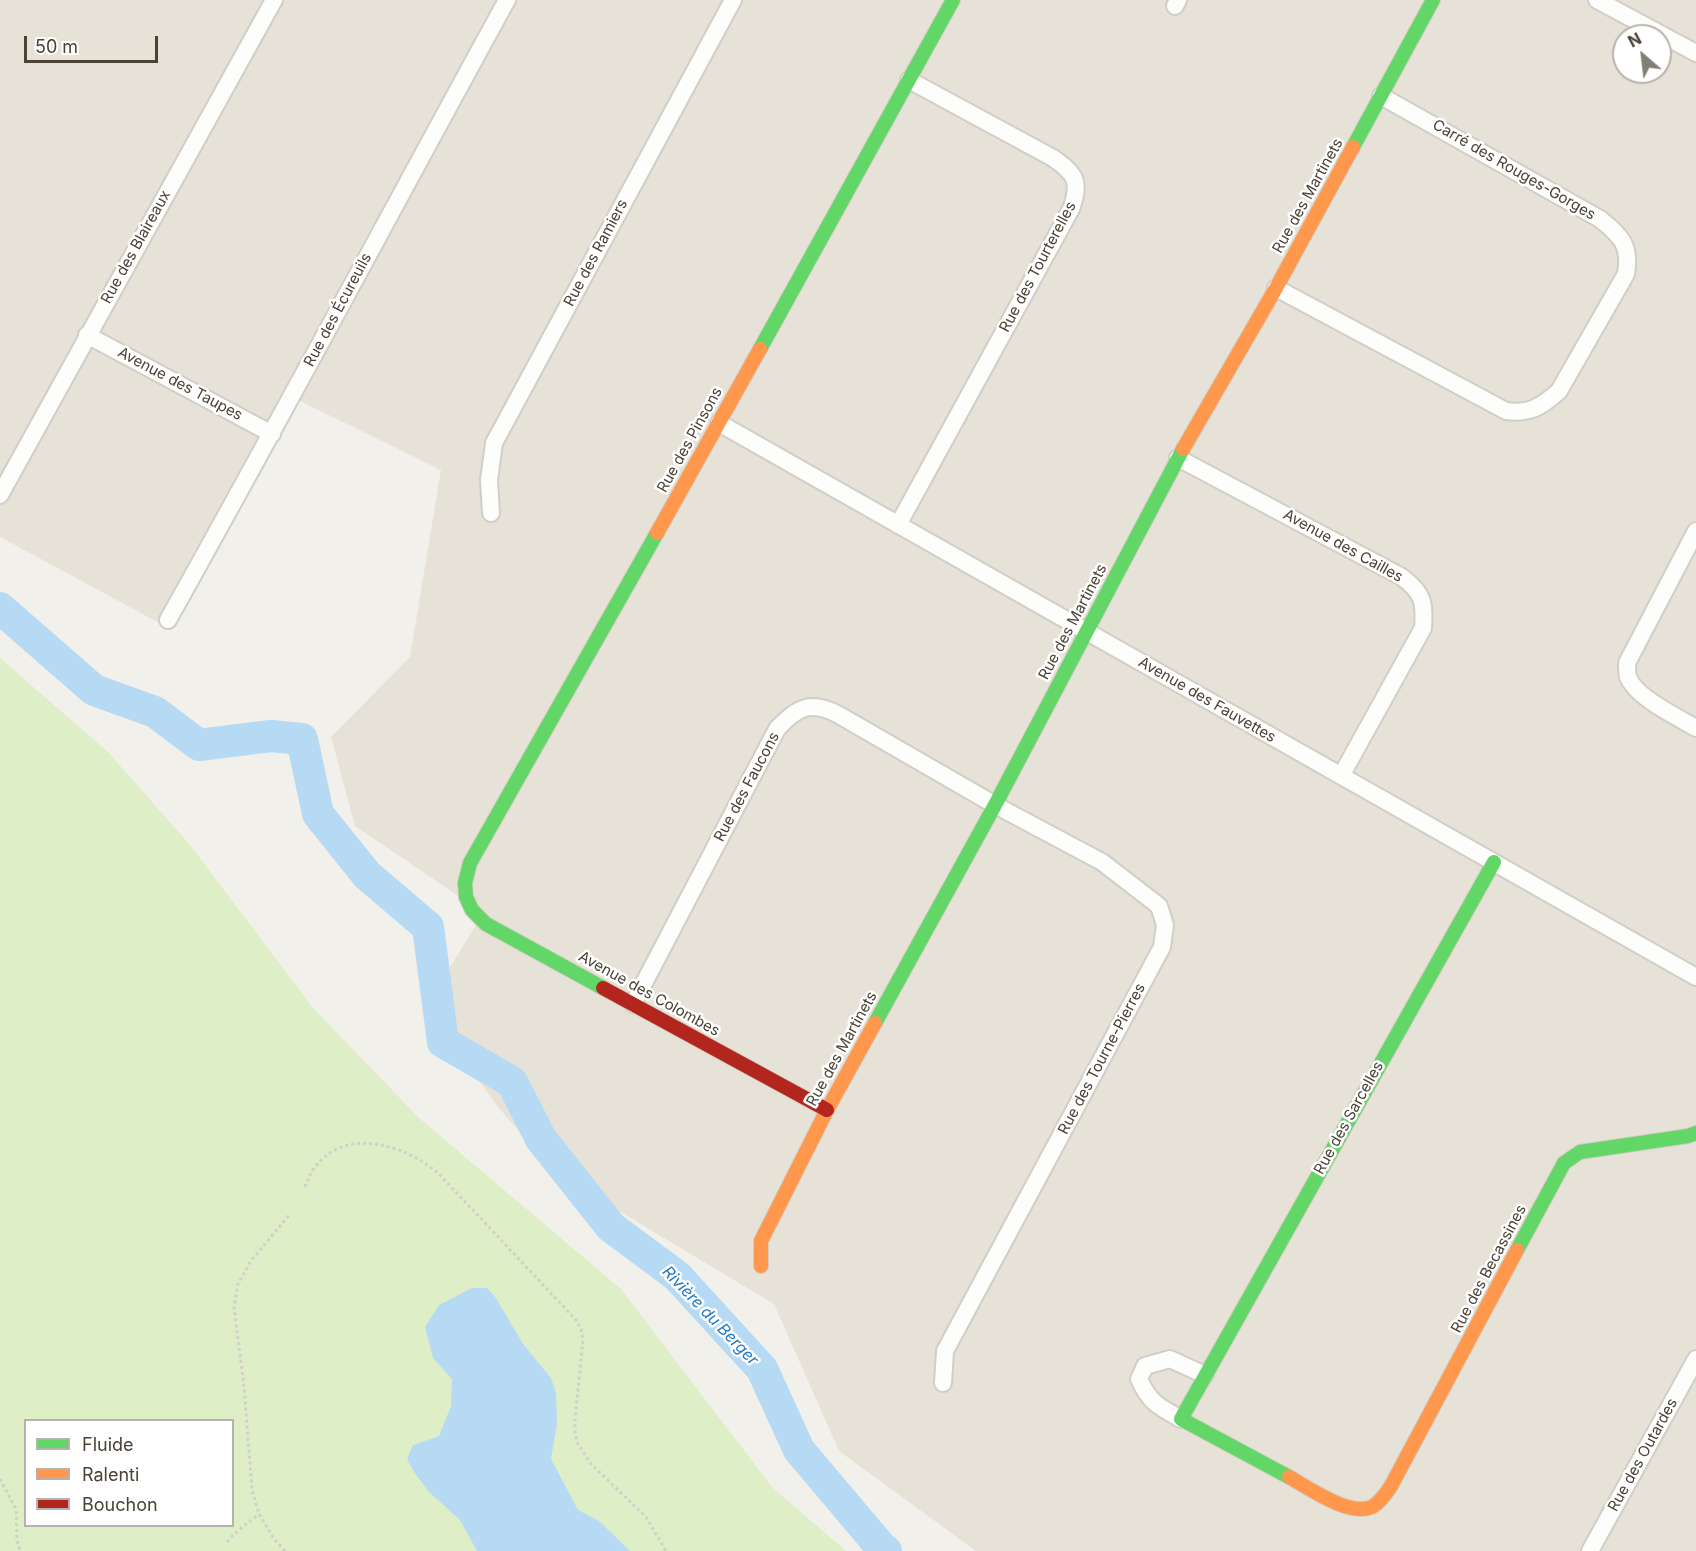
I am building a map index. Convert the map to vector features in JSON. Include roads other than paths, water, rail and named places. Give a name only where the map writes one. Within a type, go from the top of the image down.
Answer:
[{"type":"street","name":"Rue des Blaireaux","points":[[0,495],[274,0]]},
{"type":"street","name":"Rue des Écureuils","points":[[168,620],[272,434],[346,293],[507,0]]},
{"type":"street","name":"Rue des Ramiers","points":[[491,513],[489,480],[494,443],[733,0]]},
{"type":"street","name":"Rue des Pinsons","points":[[464,897],[464,882],[470,863],[953,0]]},
{"type":"street","name":"Rue des Martinets","points":[[761,1266],[761,1241],[826,1110],[994,805],[1178,458],[1276,288],[1433,0]]},
{"type":"street","points":[[1597,0],[1696,53]]},
{"type":"street","name":"Rue des Tourterelles","points":[[898,525],[1071,209],[1076,196],[1077,182],[1068,169],[1053,158],[909,80]]},
{"type":"street","name":"Carré des Rouges-Gorges","points":[[1276,288],[1506,411],[1521,413],[1546,402],[1559,391],[1626,274],[1629,259],[1624,244],[1600,219],[1381,96]]},
{"type":"street","name":"Avenue des Taupes","points":[[87,335],[272,434]]},
{"type":"street","name":"Avenue des Fauvettes","points":[[718,423],[1696,977]]},
{"type":"street","name":"Avenue des Cailles","points":[[1178,458],[1402,577],[1421,595],[1424,610],[1423,628],[1341,776]]},
{"type":"street","points":[[1696,531],[1627,663],[1628,677],[1638,689],[1650,700],[1696,728]]},
{"type":"street","name":"Rue des Faucons","points":[[633,1004],[777,729],[791,714],[808,706],[826,708],[994,805]]},
{"type":"street","name":"Rue des Tourne-Pierres","points":[[943,1383],[945,1351],[1162,947],[1165,925],[1160,906],[1102,862],[994,805]]},
{"type":"street","name":"Rue des Sarcelles","points":[[1181,1419],[1494,862]]},
{"type":"street","name":"Avenue des Colombes","points":[[464,897],[471,910],[486,924],[826,1110]]},
{"type":"street","name":"Rue des Becassines","points":[[1181,1419],[1339,1504],[1356,1510],[1371,1507],[1391,1486],[1564,1163],[1580,1152],[1597,1148],[1689,1136],[1696,1133]]},
{"type":"street","points":[[1181,1419],[1157,1406],[1145,1393],[1139,1378],[1145,1366],[1170,1359],[1204,1375]]},
{"type":"street","name":"Rue des Outardes","points":[[1590,1551],[1696,1359]]},
{"type":"water","points":[[472,1288],[487,1288],[496,1298],[523,1344],[551,1378],[556,1393],[557,1424],[551,1459],[578,1510],[599,1521],[630,1551],[477,1551],[460,1520],[429,1492],[414,1472],[407,1459],[413,1445],[439,1436],[451,1406],[452,1379],[433,1358],[425,1327],[439,1305]]},
{"type":"waterway","name":"Rivière du Berger","points":[[0,608],[94,690],[155,712],[199,745],[271,736],[302,739],[318,814],[367,875],[428,927],[443,1042],[512,1082],[541,1139],[611,1227],[677,1276],[762,1369],[799,1450],[886,1551]]}]
